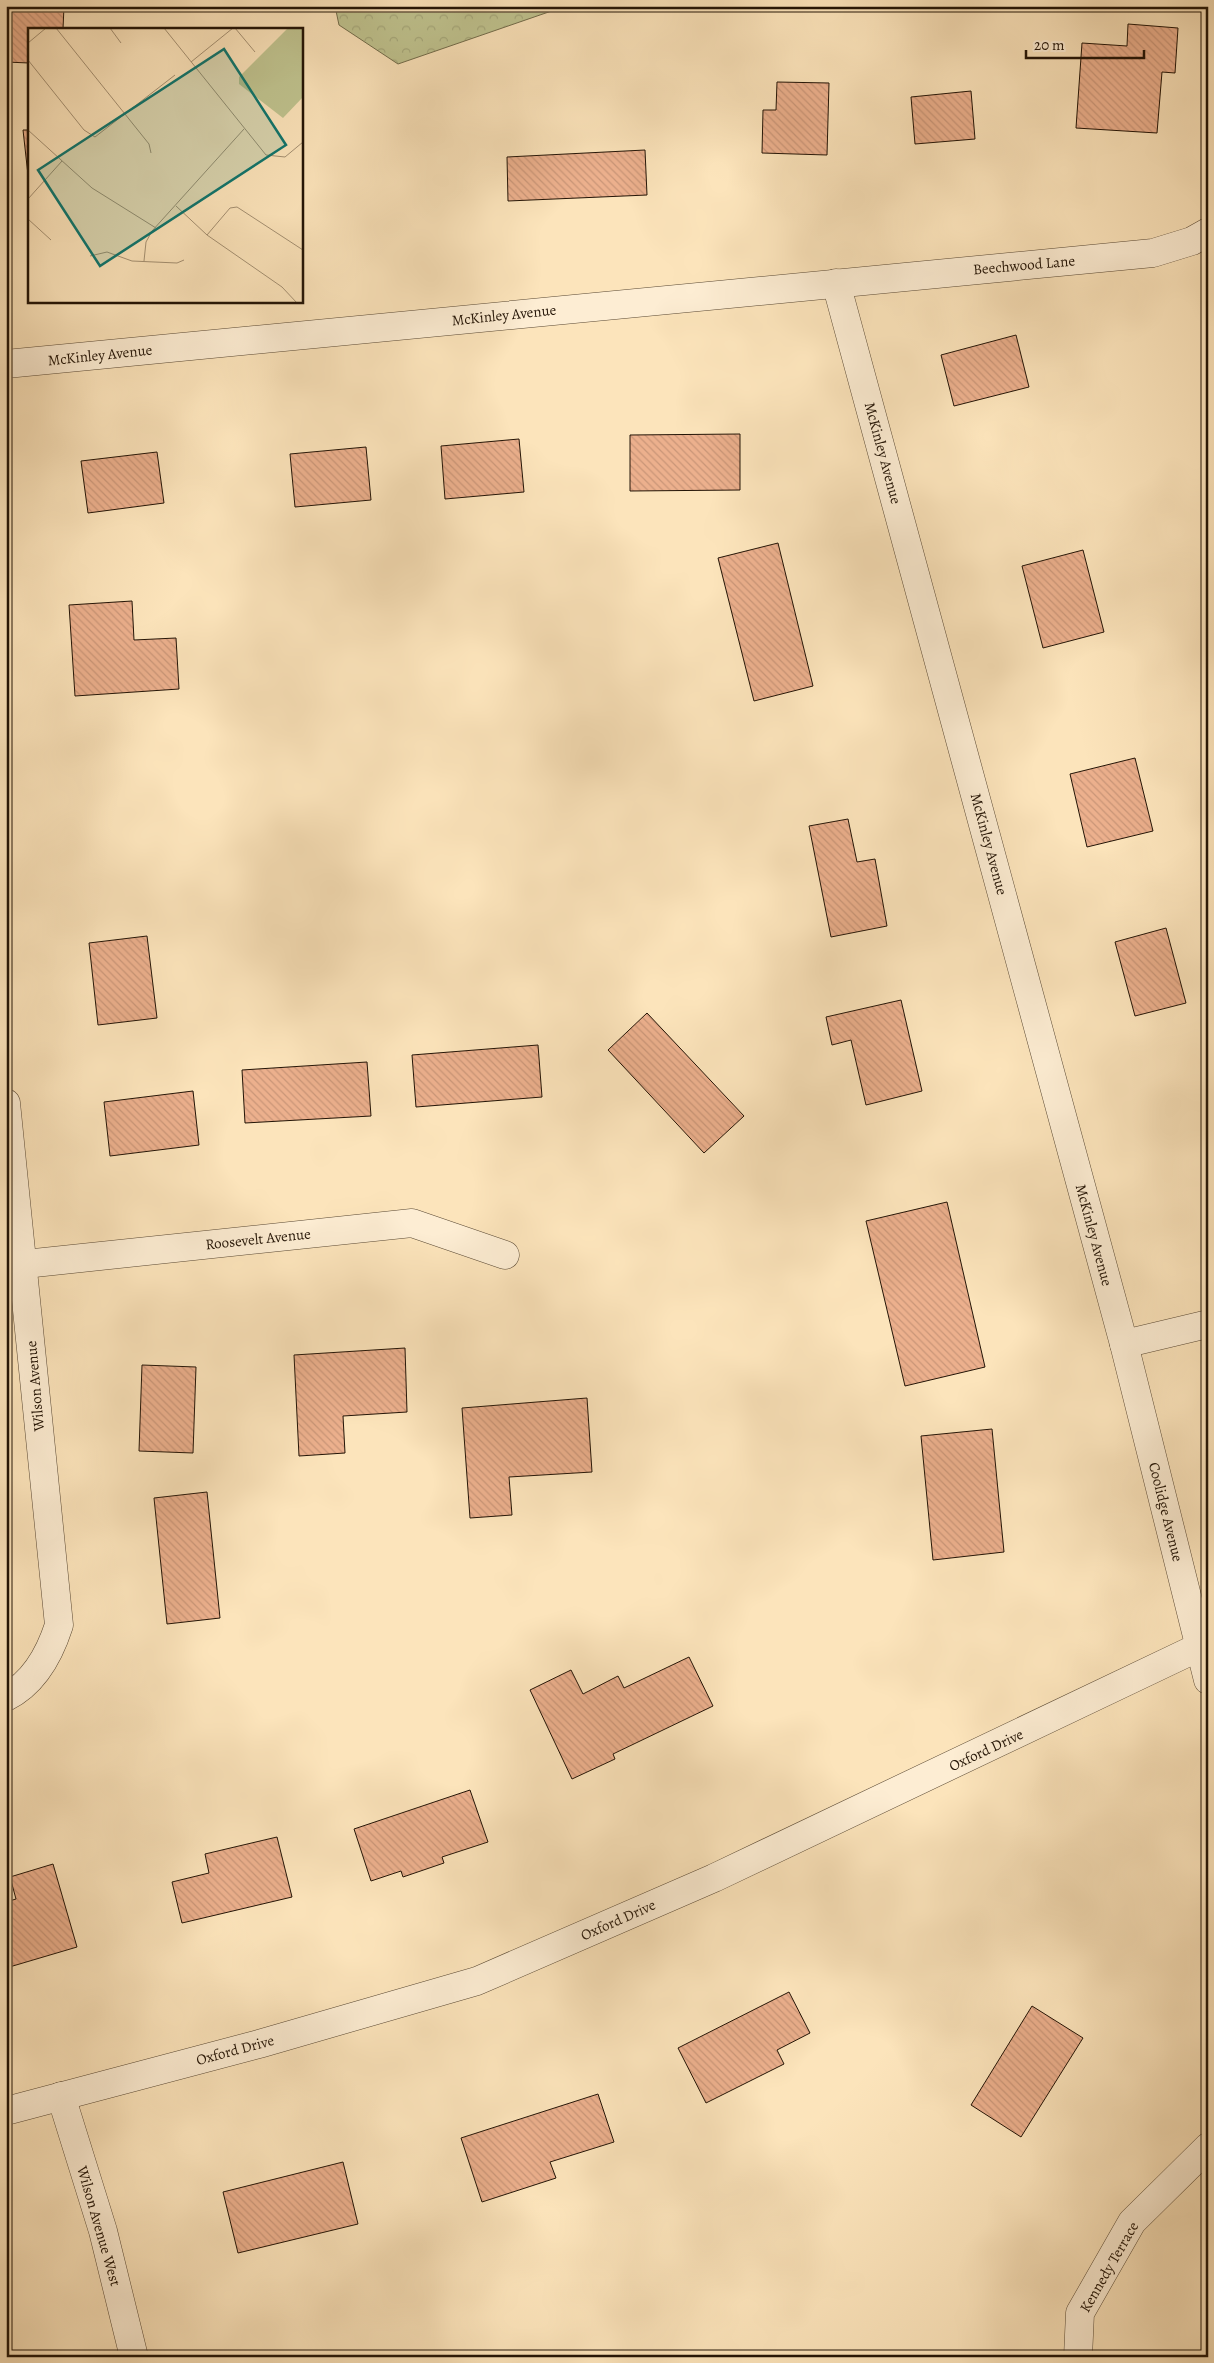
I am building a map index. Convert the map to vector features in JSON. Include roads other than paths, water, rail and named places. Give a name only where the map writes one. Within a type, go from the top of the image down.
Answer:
[{"type":"street","name":"Beechwood Lane","points":[[836,283],[1153,253],[1192,241],[1208,232]]},
{"type":"street","name":"McKinley Avenue","points":[[6,364],[836,283],[1124,1344]]},
{"type":"street","name":"Wilson Avenue","points":[[6,1103],[15,1266],[59,1625],[51,1650],[42,1664],[18,1692],[6,1697]]},
{"type":"street","name":"Roosevelt Avenue","points":[[15,1266],[412,1223],[505,1255]]},
{"type":"street","points":[[1124,1344],[1208,1324]]},
{"type":"street","name":"Coolidge Avenue","points":[[1124,1344],[1208,1680]]},
{"type":"street","name":"Oxford Drive","points":[[6,2111],[259,2044],[477,1981],[723,1874],[1199,1647]]},
{"type":"street","name":"Wilson Avenue West","points":[[62,2096],[103,2231],[134,2357]]},
{"type":"street","name":"Kennedy Terrace","points":[[1078,2357],[1080,2313],[1132,2222],[1208,2147]]}]
